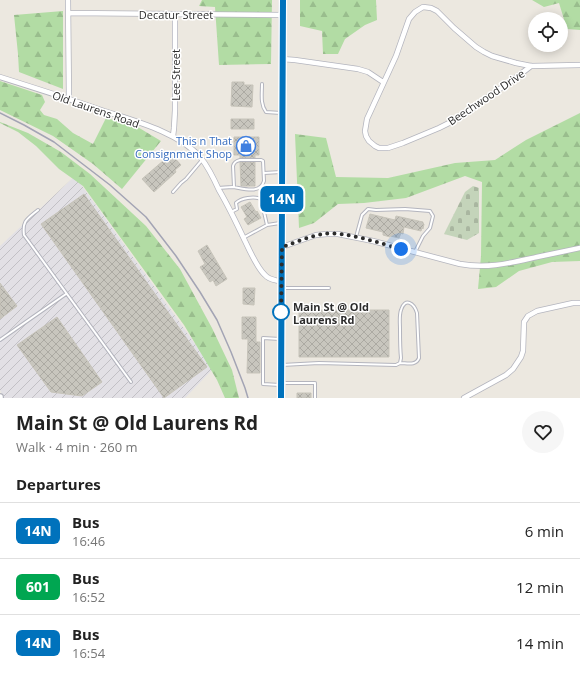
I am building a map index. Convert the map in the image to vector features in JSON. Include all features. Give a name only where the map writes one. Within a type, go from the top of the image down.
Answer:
[{"type":"main road","points":[[281,398],[283,0]]},
{"type":"street","points":[[68,0],[69,99]]},
{"type":"street","name":"Beechwood Drive","points":[[423,7],[438,11],[467,40],[484,52],[492,56],[531,66],[452,121],[439,128],[394,147],[377,147],[371,144],[367,139],[364,131],[367,119],[396,56],[409,19],[415,12],[423,7]]},
{"type":"street","name":"Decatur Street","points":[[69,14],[283,15]]},
{"type":"street","name":"Lee Street","points":[[173,136],[175,116],[175,14]]},
{"type":"street","points":[[282,59],[358,69],[368,72],[383,82]]},
{"type":"street","points":[[531,66],[580,64]]},
{"type":"street","name":"Old Laurens Road","points":[[0,77],[147,126],[173,136],[184,143],[202,160],[211,174],[243,238],[264,275],[282,285]]},
{"type":"street","points":[[282,247],[322,234],[338,234],[356,237],[415,253],[472,266],[512,263],[580,248]]},
{"type":"street","points":[[464,398],[513,370],[523,351],[524,322],[528,316],[537,311],[573,303],[580,303]]},
{"type":"lane","points":[[262,84],[263,109],[266,112],[282,113]]},
{"type":"lane","points":[[173,192],[202,160]]},
{"type":"lane","points":[[219,188],[234,187],[241,189],[257,189],[262,186],[264,173],[264,163],[262,160],[240,160],[234,163],[234,187]]},
{"type":"lane","points":[[264,173],[282,172]]},
{"type":"lane","points":[[231,212],[237,210],[236,203],[239,200],[256,197],[261,200],[267,225]]},
{"type":"lane","points":[[356,237],[362,215],[368,209],[430,211],[433,216],[430,228],[423,236],[415,253]]},
{"type":"lane","points":[[38,210],[26,219],[23,230],[24,236],[131,382]]},
{"type":"lane","points":[[243,238],[267,225],[282,222]]},
{"type":"lane","points":[[282,285],[329,288]]},
{"type":"lane","points":[[0,340],[67,294]]},
{"type":"lane","points":[[281,365],[319,363],[396,365],[400,363],[414,363],[418,361],[419,358],[417,312],[416,307],[410,302],[403,305],[400,314],[400,363]]},
{"type":"lane","points":[[281,339],[263,338],[263,384],[315,383],[315,398]]},
{"type":"shaded area","points":[[75,176],[213,369],[185,398],[4,398],[0,390],[0,246]]},
{"type":"green space","points":[[202,0],[272,0],[271,64],[219,65],[215,7],[199,6]]},
{"type":"green space","points":[[300,0],[376,0],[377,20],[365,25],[345,39],[338,54],[323,54],[322,31],[300,26]]},
{"type":"green space","points":[[532,0],[580,0],[580,30],[568,29],[568,12],[562,12],[559,3],[544,7]]},
{"type":"green space","points":[[63,11],[63,89],[19,72],[14,15]]},
{"type":"green space","points":[[0,81],[42,95],[45,102],[40,110],[44,115],[57,119],[73,133],[93,144],[106,118],[136,126],[161,141],[122,189],[93,164],[53,136],[0,110]]},
{"type":"green space","points":[[580,113],[580,261],[552,262],[519,271],[496,287],[478,289],[481,256],[482,182],[465,176],[406,198],[364,203],[338,204],[314,223],[299,228],[295,134],[326,138],[336,177],[388,178],[455,163],[495,160],[526,140]]},
{"type":"green space","points":[[0,122],[28,133],[61,152],[90,174],[146,226],[180,269],[212,328],[232,370],[239,398],[225,398],[217,380],[184,325],[83,186],[59,169],[36,146],[18,132]]},
{"type":"green space","points":[[473,186],[479,188],[479,233],[467,240],[444,234],[465,192]]},
{"type":"building","points":[[232,82],[244,82],[244,85],[253,85],[252,107],[231,106]]},
{"type":"building","points":[[231,119],[254,119],[254,129],[231,129]]},
{"type":"building","name":"This n That Consignment Shop","points":[[234,137],[259,137],[259,155],[255,155],[255,158],[240,158],[240,155],[234,155]]},
{"type":"building","points":[[171,154],[181,165],[175,170],[176,172],[154,192],[142,179]]},
{"type":"building","points":[[240,162],[255,162],[255,186],[241,186]]},
{"type":"building","points":[[84,194],[207,367],[164,398],[41,224]]},
{"type":"building","points":[[250,202],[261,218],[248,225],[244,219],[247,217],[241,207]]},
{"type":"building","points":[[370,214],[395,220],[396,216],[423,222],[423,229],[422,228],[421,231],[404,227],[403,234],[401,233],[399,238],[390,237],[383,235],[383,232],[366,228]]},
{"type":"building","points":[[207,245],[227,279],[216,286],[213,280],[210,282],[200,267],[205,264],[198,251]]},
{"type":"building","points":[[0,283],[17,306],[0,319]]},
{"type":"building","points":[[243,288],[255,288],[254,305],[243,304]]},
{"type":"building","points":[[299,310],[389,310],[389,357],[299,357]]},
{"type":"building","points":[[57,317],[102,382],[82,396],[51,392],[17,345]]},
{"type":"building","points":[[242,317],[256,317],[256,342],[260,342],[260,373],[247,373],[248,339],[242,339]]},
{"type":"building","points":[[297,393],[311,393],[311,398],[297,398]]},
{"type":"railway","points":[[0,113],[54,142],[110,185],[146,217],[176,256],[217,320],[248,398]]},
{"type":"bus line","name":"14N","points":[[281,398],[283,0]]},
{"type":"place","name":"This n That Consignment Shop","points":[[246,146]]},
{"type":"place","name":"Main St @ Old Laurens Rd","points":[[281,312]]},
{"type":"route","points":[[281,312],[281,317],[282,247],[322,234],[338,234],[373,241],[401,249]]}]
